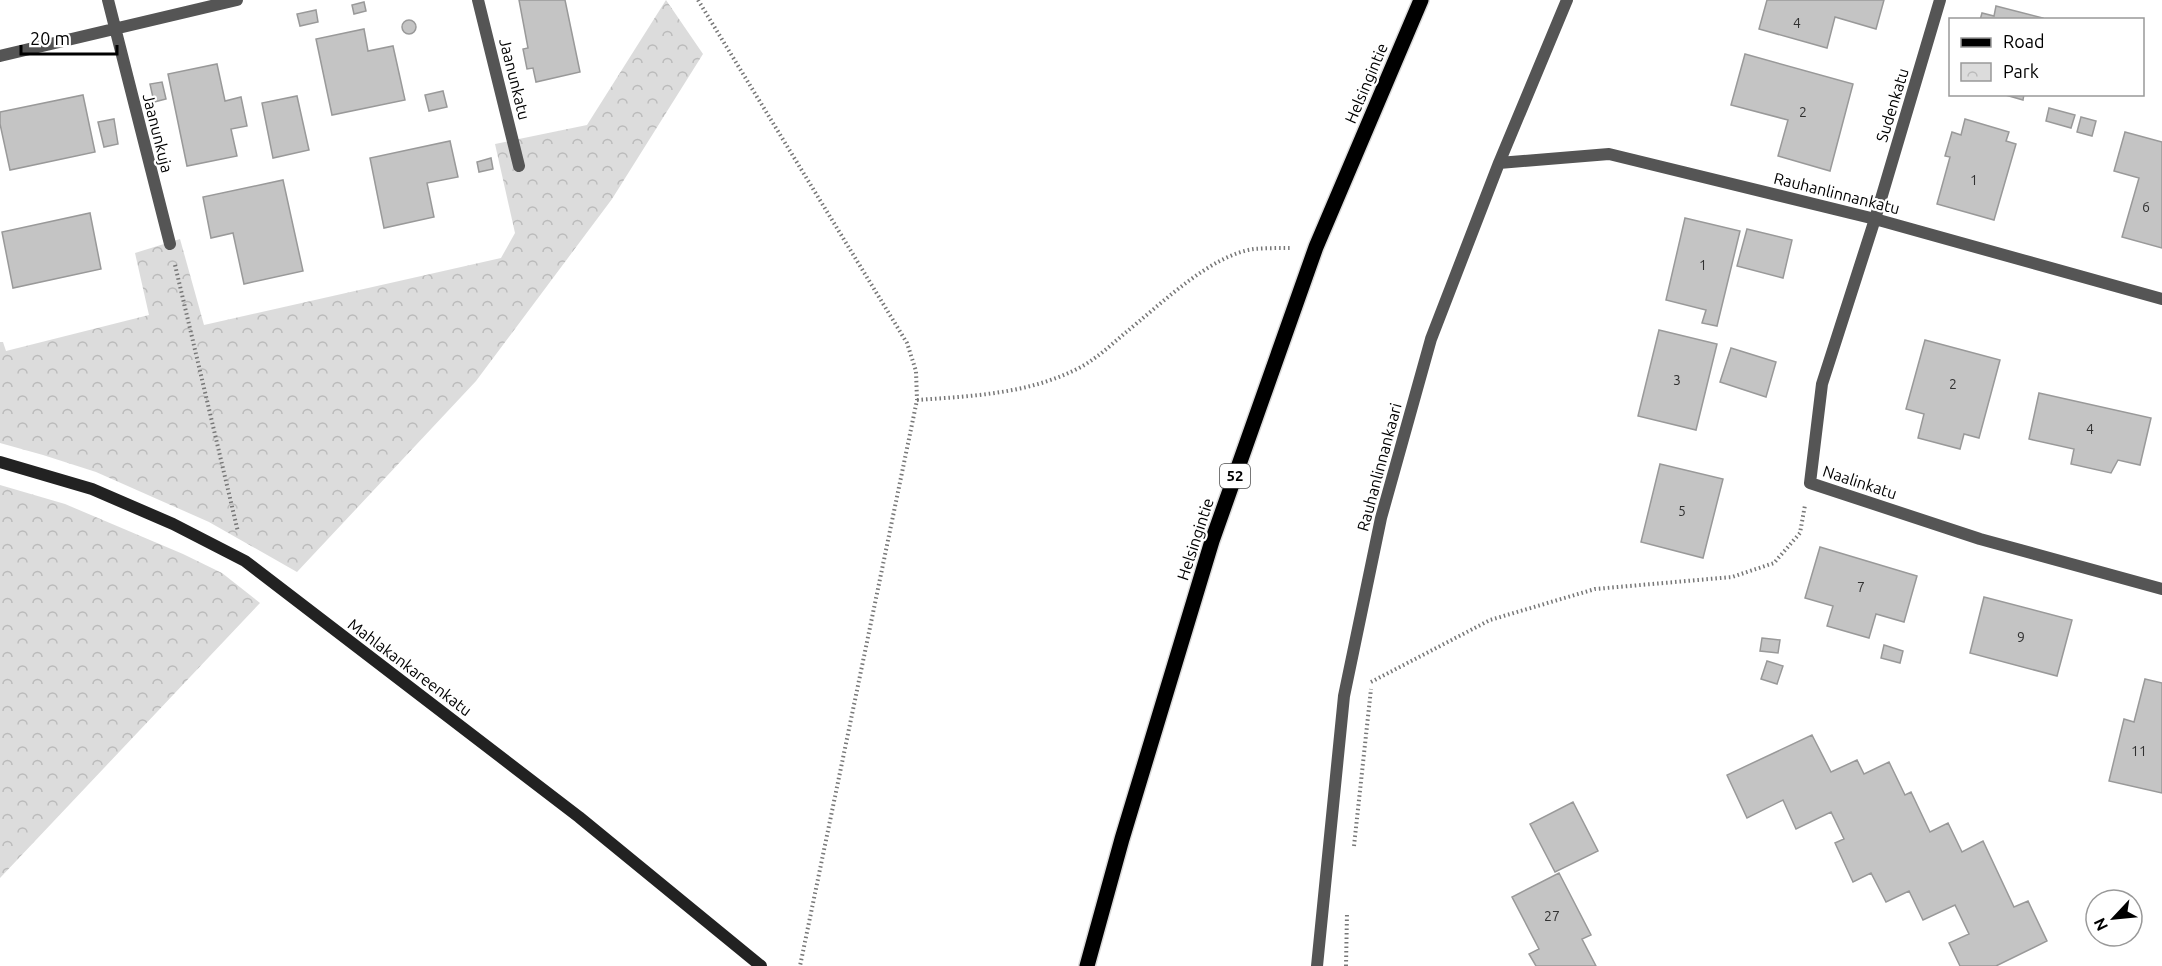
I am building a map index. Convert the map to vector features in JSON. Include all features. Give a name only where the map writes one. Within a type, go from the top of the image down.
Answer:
[{"type":"main road","name":"Helsingintie","points":[[1087,966],[1125,827],[1212,541],[1317,247],[1421,0]]},
{"type":"street","name":"Jaanunkuja","points":[[108,0],[170,243]]},
{"type":"street","points":[[0,56],[237,0]]},
{"type":"street","name":"Jaanunkatu","points":[[478,0],[519,165]]},
{"type":"street","name":"Rauhanlinnankaari","points":[[1317,966],[1344,696],[1381,518],[1431,339],[1499,163],[1567,0]]},
{"type":"street","name":"Sudenkatu","points":[[1875,219],[1940,0]]},
{"type":"street","name":"Rauhanlinnankatu","points":[[1499,163],[1609,154],[1875,219],[2162,299]]},
{"type":"street","name":"Naalinkatu","points":[[1875,219],[1822,384],[1810,483],[1980,539],[2162,589]]},
{"type":"street","name":"Mahlakankareenkatu","points":[[0,462],[92,489],[173,524],[245,561],[579,816],[761,966]]},
{"type":"path","points":[[698,0],[907,343],[916,371],[917,400],[800,964],[807,966]]},
{"type":"path","points":[[170,243],[245,561]]},
{"type":"path","points":[[917,400],[1002,393],[1048,382],[1080,367],[1109,347],[1190,280],[1218,262],[1252,250],[1317,247]]},
{"type":"path","points":[[1344,696],[1490,620],[1595,589],[1732,577],[1774,563],[1800,533],[1810,483]]},
{"type":"path","points":[[1353,856],[1372,681]]},
{"type":"path","points":[[1346,966],[1348,902]]},
{"type":"green space","points":[[666,0],[703,54],[612,199],[476,381],[297,572],[209,522],[96,472],[0,443],[0,342],[3,342],[6,351],[149,315],[135,253],[180,239],[204,325],[501,258],[515,233],[495,144],[587,125]]},
{"type":"green space","points":[[0,485],[65,504],[183,554],[222,573],[260,603],[0,878]]},
{"type":"building","points":[[519,0],[565,0],[580,72],[536,82],[533,68],[527,69],[523,49],[528,48]]},
{"type":"building","points":[[1767,0],[1884,0],[1876,29],[1835,17],[1827,48],[1759,29]]},
{"type":"building","points":[[364,2],[366,11],[354,14],[352,5]]},
{"type":"building","points":[[1996,6],[2043,18],[1981,18],[1982,13],[1994,16]]},
{"type":"building","points":[[316,10],[318,22],[300,26],[297,14]]},
{"type":"building","points":[[406,20],[412,20],[416,27],[412,34],[406,34],[402,30],[402,24]]},
{"type":"building","points":[[364,29],[368,51],[393,46],[405,100],[332,115],[316,39]]},
{"type":"building","points":[[1745,54],[1853,84],[1830,171],[1778,156],[1788,120],[1731,105]]},
{"type":"building","points":[[217,64],[225,101],[241,97],[247,126],[231,129],[237,156],[187,166],[168,74]]},
{"type":"building","points":[[162,82],[166,99],[154,102],[150,84]]},
{"type":"building","points":[[443,91],[447,107],[429,111],[425,95]]},
{"type":"building","points":[[83,95],[95,152],[10,170],[0,124],[0,112]]},
{"type":"building","points":[[297,96],[309,150],[273,158],[262,103]]},
{"type":"building","points":[[2009,96],[2024,96],[2023,100]]},
{"type":"building","points":[[2049,108],[2075,115],[2071,128],[2046,121]]},
{"type":"building","points":[[2081,117],[2096,121],[2092,136],[2077,132]]},
{"type":"building","points":[[114,119],[118,144],[104,147],[98,122]]},
{"type":"building","points":[[1965,119],[2009,132],[2006,141],[2016,144],[1994,220],[1937,204],[1950,157],[1945,156],[1952,132],[1961,135]]},
{"type":"building","points":[[2125,132],[2162,142],[2162,248],[2122,237],[2139,178],[2114,171]]},
{"type":"building","points":[[450,141],[458,177],[427,183],[434,217],[384,228],[370,158]]},
{"type":"building","points":[[491,158],[493,169],[479,172],[477,162]]},
{"type":"building","points":[[283,180],[303,271],[244,284],[233,233],[211,238],[203,197]]},
{"type":"building","points":[[90,213],[101,269],[13,288],[2,232]]},
{"type":"building","points":[[1685,218],[1740,231],[1717,326],[1702,323],[1706,310],[1666,300]]},
{"type":"building","points":[[1747,229],[1792,240],[1783,278],[1737,266]]},
{"type":"building","points":[[1659,330],[1717,344],[1696,430],[1638,416]]},
{"type":"building","points":[[1925,340],[2000,360],[1979,438],[1964,434],[1960,449],[1918,438],[1924,414],[1906,409]]},
{"type":"building","points":[[1731,348],[1776,362],[1766,397],[1720,382]]},
{"type":"building","points":[[2039,393],[2151,418],[2140,465],[2118,460],[2111,473],[2071,464],[2074,449],[2029,439]]},
{"type":"building","points":[[1660,464],[1723,479],[1703,558],[1641,542]]},
{"type":"building","points":[[1820,547],[1917,576],[1904,622],[1876,614],[1869,638],[1827,626],[1833,606],[1805,598]]},
{"type":"building","points":[[1984,597],[2072,620],[2057,676],[1970,653]]},
{"type":"building","points":[[1762,638],[1780,640],[1778,653],[1760,651]]},
{"type":"building","points":[[1884,645],[1903,651],[1900,663],[1881,658]]},
{"type":"building","points":[[1767,661],[1783,666],[1777,684],[1761,679]]},
{"type":"building","points":[[2145,679],[2162,683],[2162,793],[2109,781],[2124,719],[2134,722]]},
{"type":"building","points":[[1812,735],[1831,772],[1857,760],[1864,774],[1889,762],[1905,795],[1911,792],[1930,832],[1948,823],[1962,852],[1983,841],[2014,907],[2028,901],[2047,941],[1996,966],[1960,966],[1949,943],[1969,934],[1955,905],[1923,920],[1909,891],[1886,902],[1871,873],[1853,882],[1835,843],[1844,839],[1831,812],[1796,829],[1783,800],[1747,818],[1727,775]]},
{"type":"building","points":[[1573,802],[1598,851],[1555,872],[1530,824]]},
{"type":"building","points":[[1559,873],[1591,935],[1582,939],[1596,966],[1536,966],[1529,954],[1539,949],[1512,897]]}]
